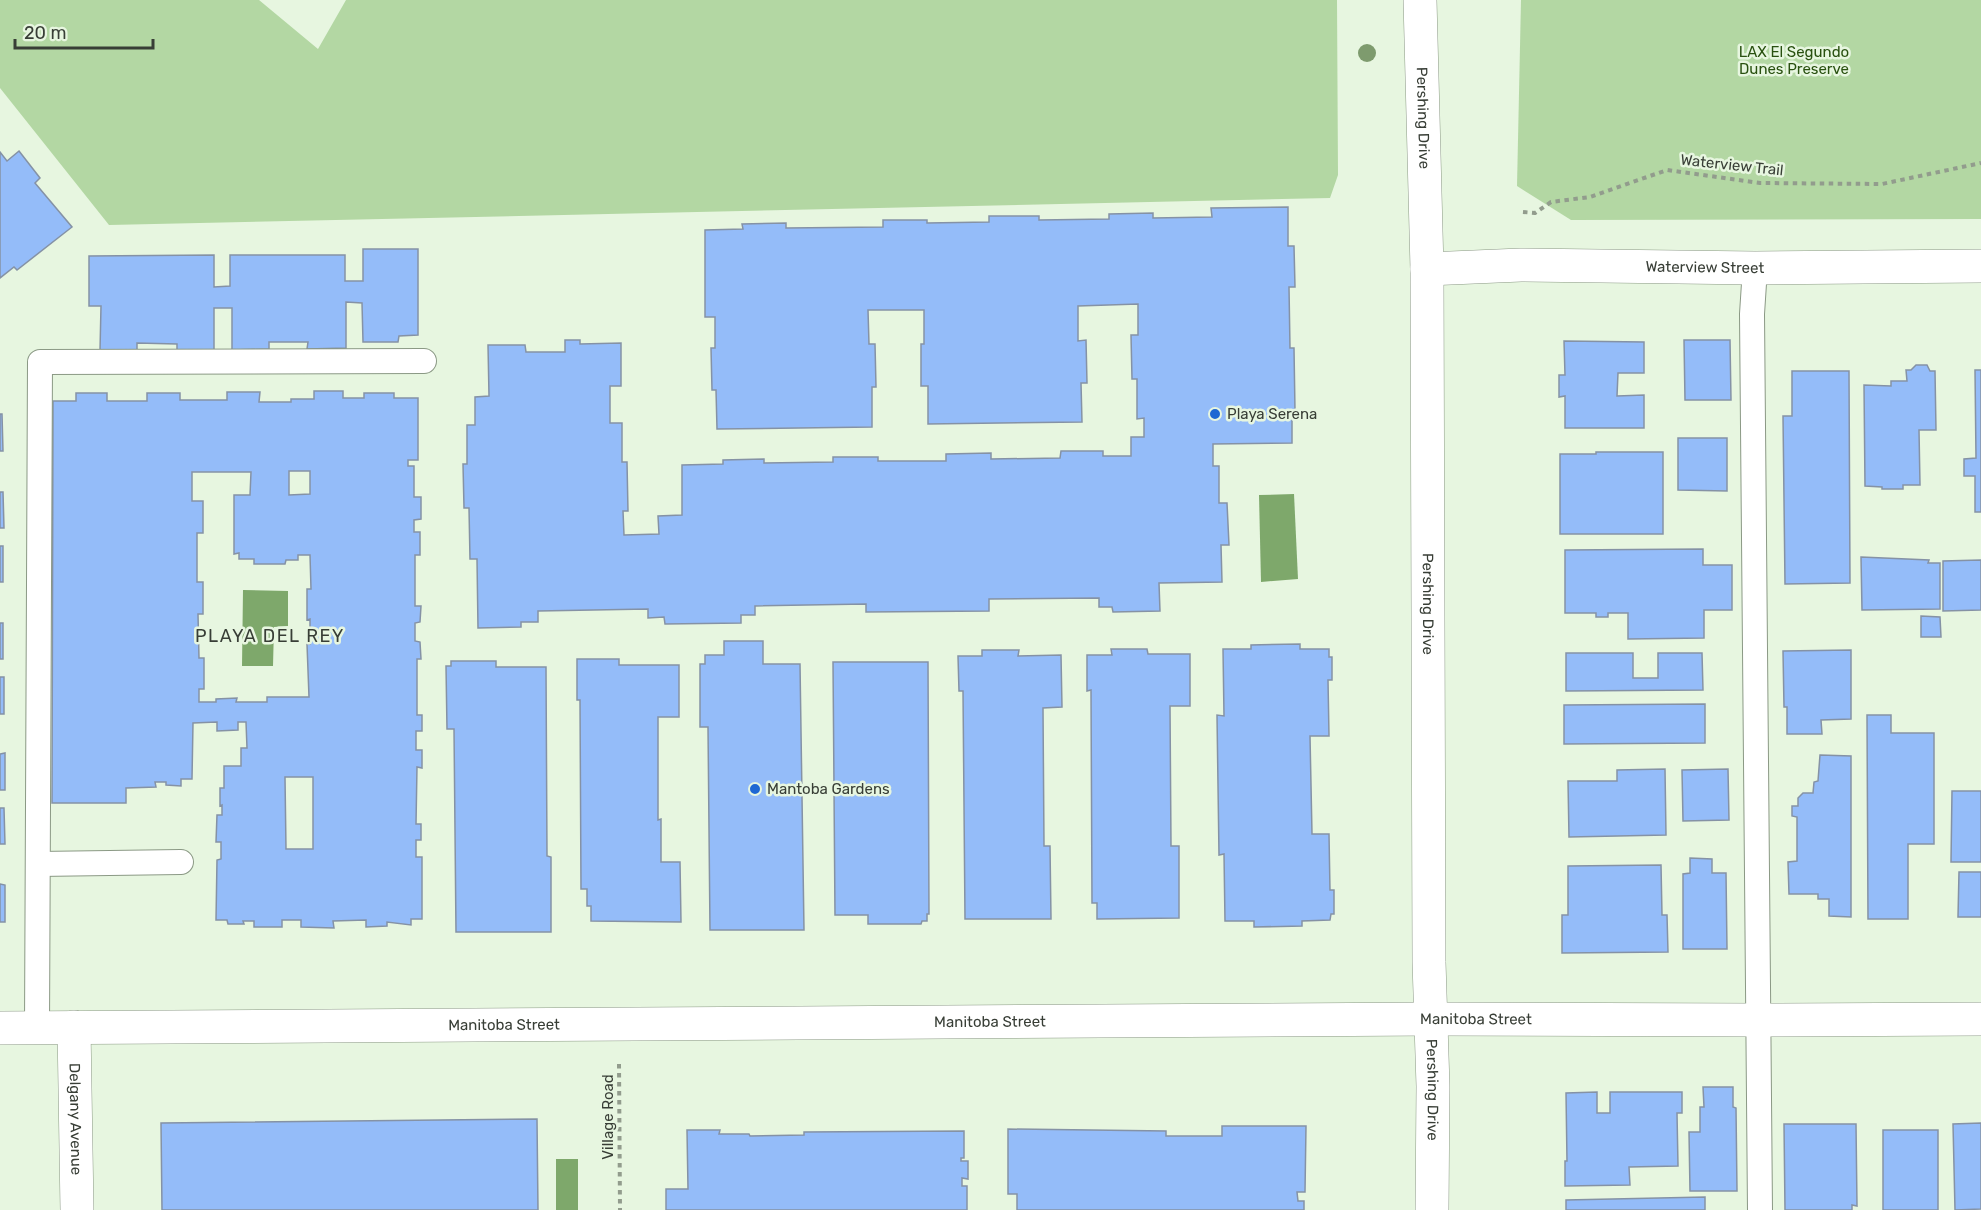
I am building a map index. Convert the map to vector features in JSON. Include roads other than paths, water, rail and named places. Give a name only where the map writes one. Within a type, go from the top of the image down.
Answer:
[{"type":"street","name":"Pershing Drive","points":[[1420,0],[1427,269],[1432,1210]]},
{"type":"street","name":"Waterview Street","points":[[1427,269],[1521,265],[1755,268],[1981,266]]},
{"type":"street","name":"Manitoba Street","points":[[0,1028],[1981,1018]]},
{"type":"street","name":"Delgany Avenue","points":[[74,1027],[77,1210]]},
{"type":"lane","points":[[1755,268],[1752,314],[1760,1210]]},
{"type":"lane","points":[[37,1028],[40,362],[424,361]]},
{"type":"lane","points":[[38,864],[180,862]]},
{"type":"place","name":"Playa Serena","points":[[1215,414]]},
{"type":"place","name":"Mantoba Gardens","points":[[755,789]]},
{"type":"district","name":"PLAYA DEL REY","points":[[270,636]]},
{"type":"park label","name":"LAX El Segundo Dunes Preserve","points":[[1794,60]]}]
